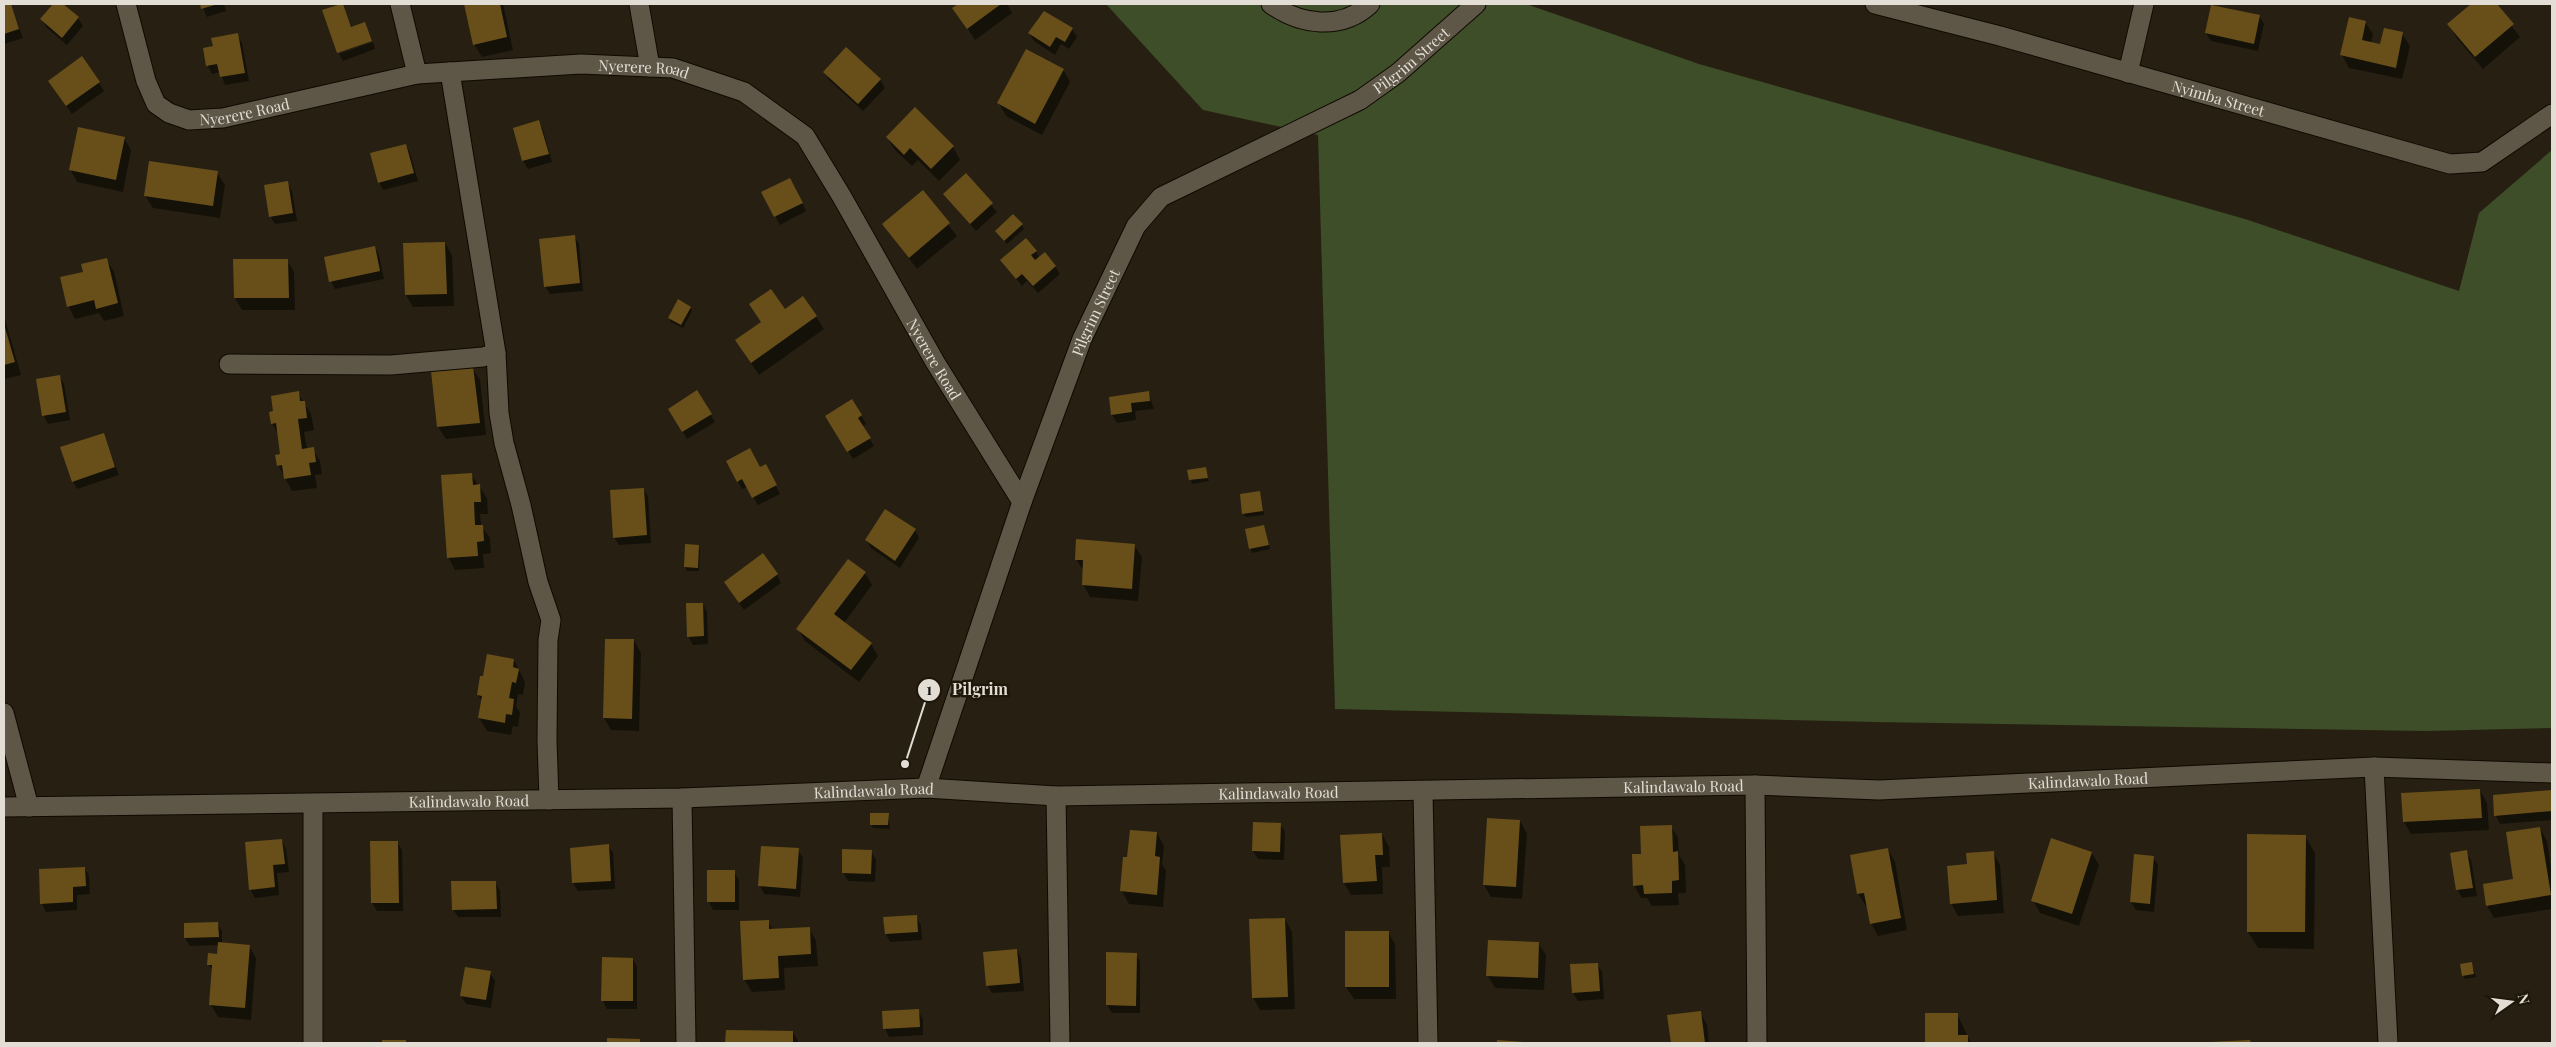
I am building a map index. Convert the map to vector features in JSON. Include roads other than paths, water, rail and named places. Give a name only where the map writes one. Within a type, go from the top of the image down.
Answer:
[{"type":"street","name":"Nyerere Road","points":[[126,4],[146,81],[156,104],[169,113],[189,120],[223,118],[417,74],[581,64],[673,68],[744,92],[805,136],[842,197],[935,362],[1022,502]]},
{"type":"street","points":[[400,4],[417,74]]},
{"type":"street","points":[[639,4],[650,67]]},
{"type":"street","points":[[1270,4],[1296,18],[1326,22],[1354,15],[1370,4]]},
{"type":"street","name":"Pilgrim Street","points":[[926,788],[1022,502],[1082,339],[1136,226],[1161,197],[1360,100],[1398,73],[1476,4]]},
{"type":"street","name":"Nyimba Street","points":[[1875,4],[2000,36],[2450,164],[2482,162],[2552,114]]},
{"type":"street","points":[[2128,73],[2144,4]]},
{"type":"street","points":[[450,72],[496,353],[499,413],[504,443],[522,505],[538,582],[551,620],[548,640],[547,720],[549,800]]},
{"type":"street","points":[[229,364],[391,365],[483,357],[496,353]]},
{"type":"street","points":[[4,713],[29,807]]},
{"type":"street","points":[[2374,768],[2388,1043]]},
{"type":"street","name":"Kalindawalo Road","points":[[4,807],[682,798],[926,788],[973,793],[1056,796],[1423,792],[1755,785],[1879,790],[2374,768],[2552,773]]},
{"type":"street","points":[[1755,785],[1757,1043]]},
{"type":"street","points":[[1423,792],[1428,1043]]},
{"type":"street","points":[[1056,796],[1060,1043]]},
{"type":"street","points":[[682,798],[686,1043]]},
{"type":"street","points":[[313,804],[313,1043]]},
{"type":"place","name":"Pilgrim","points":[[905,764]]}]
